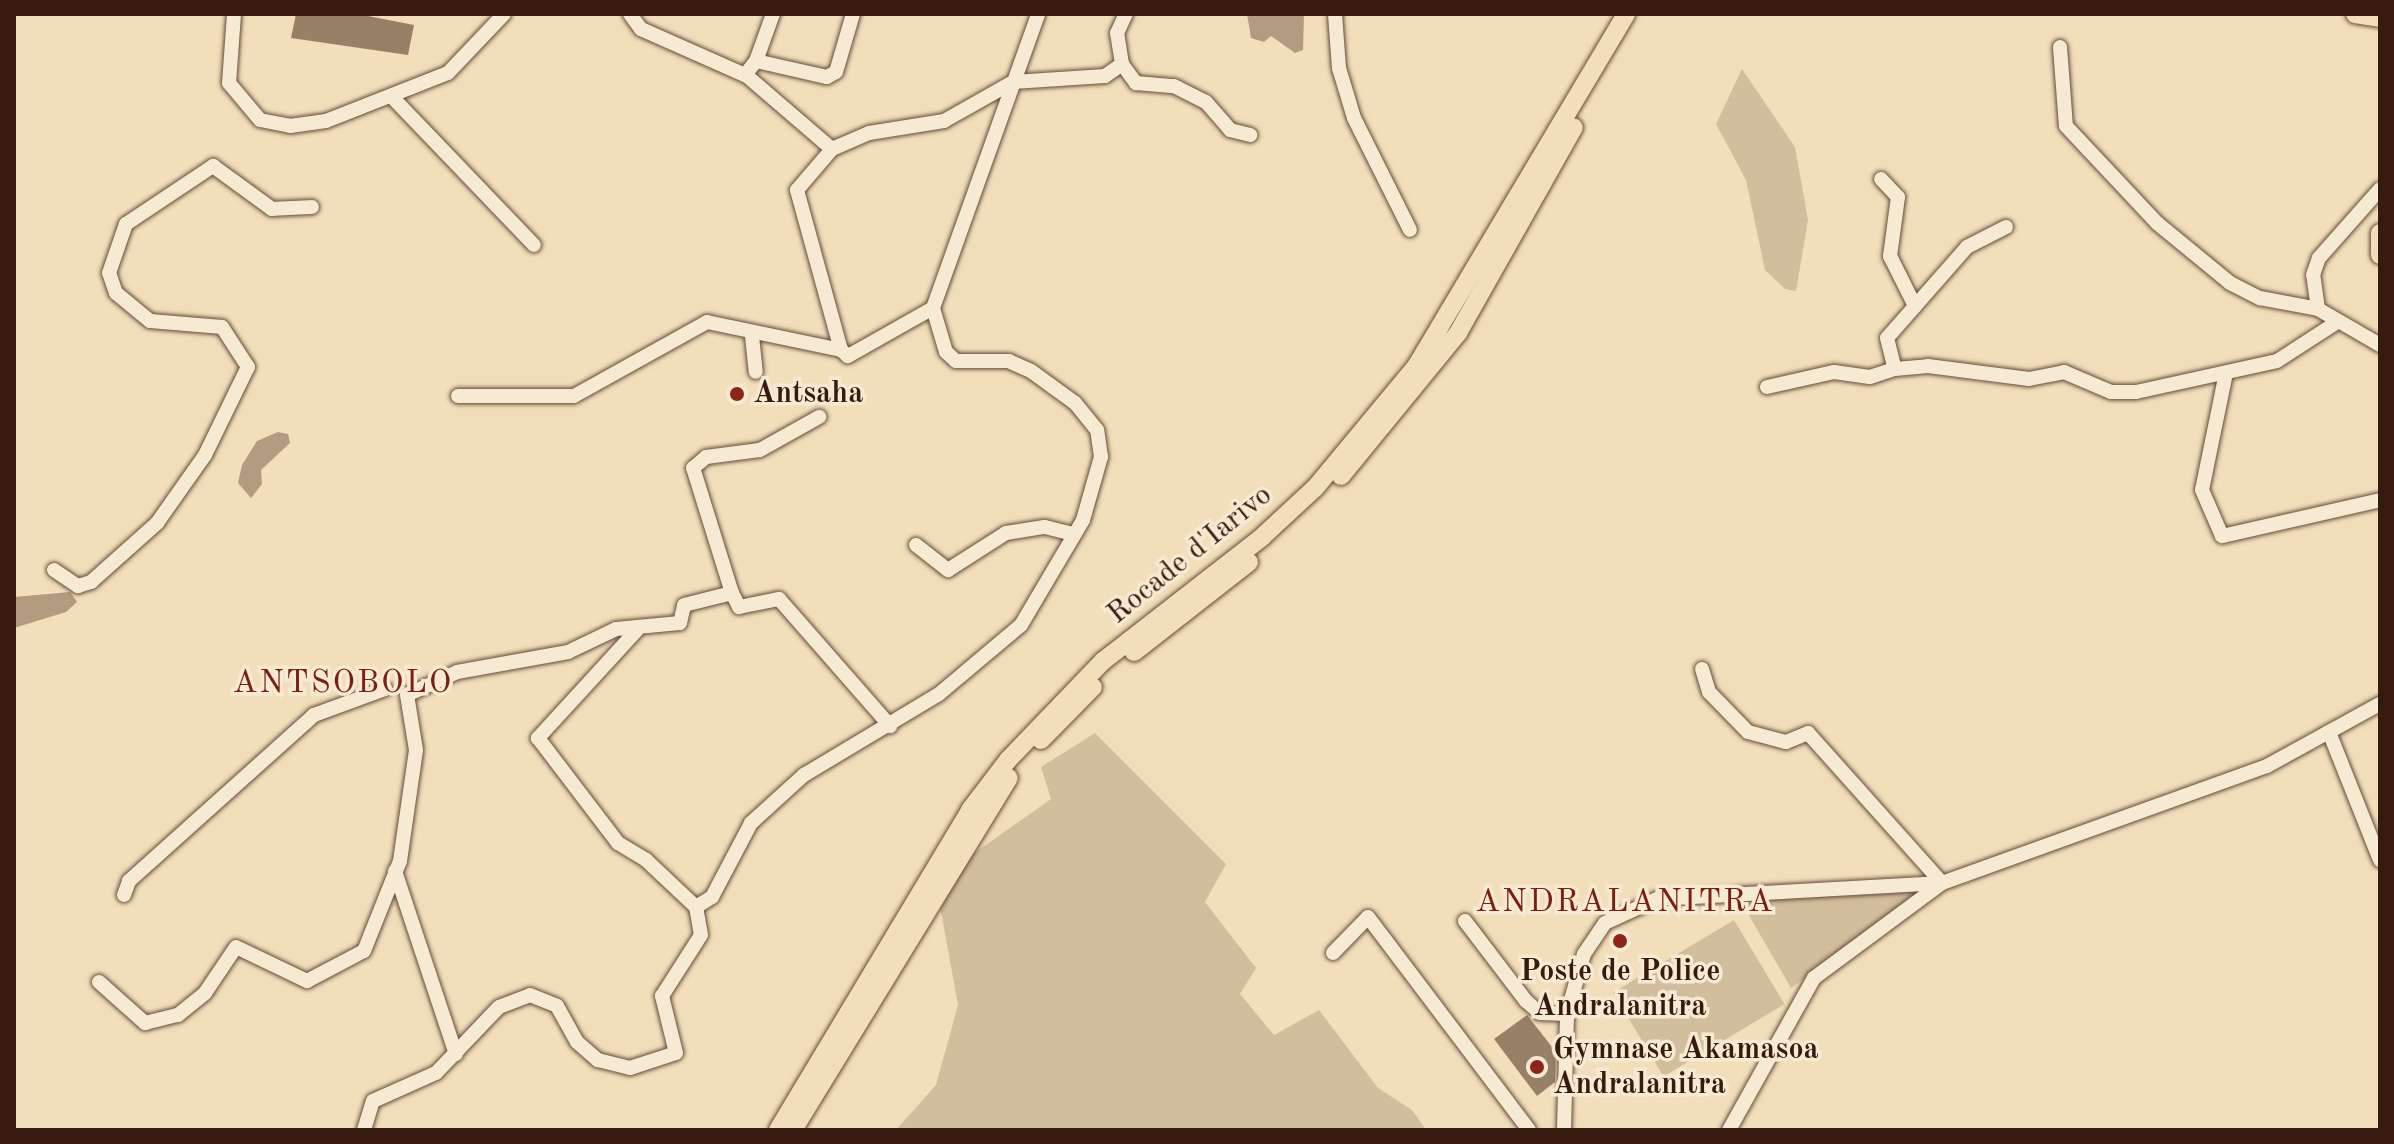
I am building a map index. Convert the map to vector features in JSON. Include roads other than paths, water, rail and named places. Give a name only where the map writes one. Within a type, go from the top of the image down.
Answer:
[{"type":"main road","name":"Rocade d'Iarivo","points":[[778,1130],[970,810],[1008,760],[1103,661],[1262,537],[1315,488],[1417,365],[1626,14]]},
{"type":"main road","name":"Rocade d'Iarivo","points":[[793,1130],[980,818],[1018,766],[1112,670],[1300,517],[1421,384],[1458,333],[1637,14]]},
{"type":"main road","points":[[2355,14],[2380,18]]},
{"type":"main road","points":[[2380,233],[2380,255]]},
{"type":"street","points":[[234,14],[229,83],[260,120],[290,126],[326,121],[448,73],[504,14]]},
{"type":"street","points":[[630,14],[641,29],[745,75],[832,149]]},
{"type":"street","points":[[745,75],[756,61],[773,14]]},
{"type":"street","points":[[756,61],[827,77],[836,72],[853,14]]},
{"type":"street","points":[[696,907],[712,897],[751,823],[785,790],[890,726],[1013,634],[1074,534],[1099,468],[1097,430],[1075,403],[1031,371],[1009,361],[956,361],[946,352],[933,308],[1007,113],[1013,82],[1038,14]]},
{"type":"street","points":[[1126,14],[1117,33],[1122,64],[1136,83],[1174,86],[1206,102],[1230,130],[1250,135]]},
{"type":"street","points":[[1335,14],[1339,68],[1354,118],[1410,230]]},
{"type":"street","points":[[2060,47],[2066,126],[2157,223],[2230,283],[2260,298],[2318,309],[2380,345]]},
{"type":"street","points":[[841,350],[797,190],[832,149],[869,133],[944,121],[1013,82],[1105,76],[1122,64]]},
{"type":"street","points":[[392,97],[534,245]]},
{"type":"street","points":[[54,570],[78,586],[91,582],[157,523],[205,455],[248,367],[222,327],[150,321],[116,293],[109,273],[126,224],[213,166],[272,209],[312,207]]},
{"type":"street","points":[[1881,179],[1898,197],[1890,256],[1915,306]]},
{"type":"street","points":[[2318,309],[2313,275],[2319,258],[2380,189]]},
{"type":"street","points":[[1895,369],[1887,338],[1967,247],[2006,227]]},
{"type":"street","points":[[458,396],[574,396],[707,322],[752,336],[841,350],[848,356],[933,308]]},
{"type":"street","points":[[1767,387],[1834,372],[1870,377],[1895,369],[2029,379],[2064,372],[2111,392],[2226,373],[2277,361],[2337,322]]},
{"type":"street","points":[[752,336],[756,372]]},
{"type":"street","points":[[2226,373],[2202,490],[2222,536],[2380,500]]},
{"type":"street","points":[[819,417],[760,450],[706,457],[693,468],[739,607],[779,599],[890,726]]},
{"type":"street","points":[[916,545],[948,570],[1006,533],[1045,527],[1074,534]]},
{"type":"street","points":[[99,982],[145,1023],[178,1015],[196,1000],[236,947],[307,981],[364,951],[395,871],[416,750],[407,695],[457,672],[568,652],[616,629],[637,630],[680,623],[684,605],[732,593]]},
{"type":"street","points":[[364,1130],[373,1101],[436,1073],[499,1007],[538,995],[557,1006],[577,1042],[598,1060],[630,1068],[673,1055],[677,1048],[662,996],[701,935],[696,907],[646,860],[618,843],[538,738],[637,630]]},
{"type":"street","points":[[1702,669],[1709,692],[1748,732],[1786,742],[1808,733],[1942,883]]},
{"type":"street","points":[[124,895],[129,881],[166,854],[314,715],[385,689]]},
{"type":"street","points":[[1729,1130],[1814,978],[1942,883],[2267,766],[2380,704]]},
{"type":"street","points":[[2329,732],[2380,860]]},
{"type":"street","points":[[395,871],[456,1054]]},
{"type":"street","points":[[1564,1130],[1567,1014],[1584,954],[1605,923],[1631,907],[1732,891],[1942,883]]},
{"type":"street","points":[[1333,953],[1368,917],[1529,1130]]},
{"type":"street","points":[[1465,921],[1526,1001],[1540,1013],[1567,1014]]},
{"type":"place","name":"Antsaha","points":[[737,394]]},
{"type":"place","name":"Poste de Police Andralanitra","points":[[1620,941]]},
{"type":"place","name":"Gymnase Akamasoa Andralanitra","points":[[1537,1067]]},
{"type":"district","name":"ANTSOBOLO","points":[[343,684]]},
{"type":"district","name":"ANDRALANITRA","points":[[1625,903]]}]
